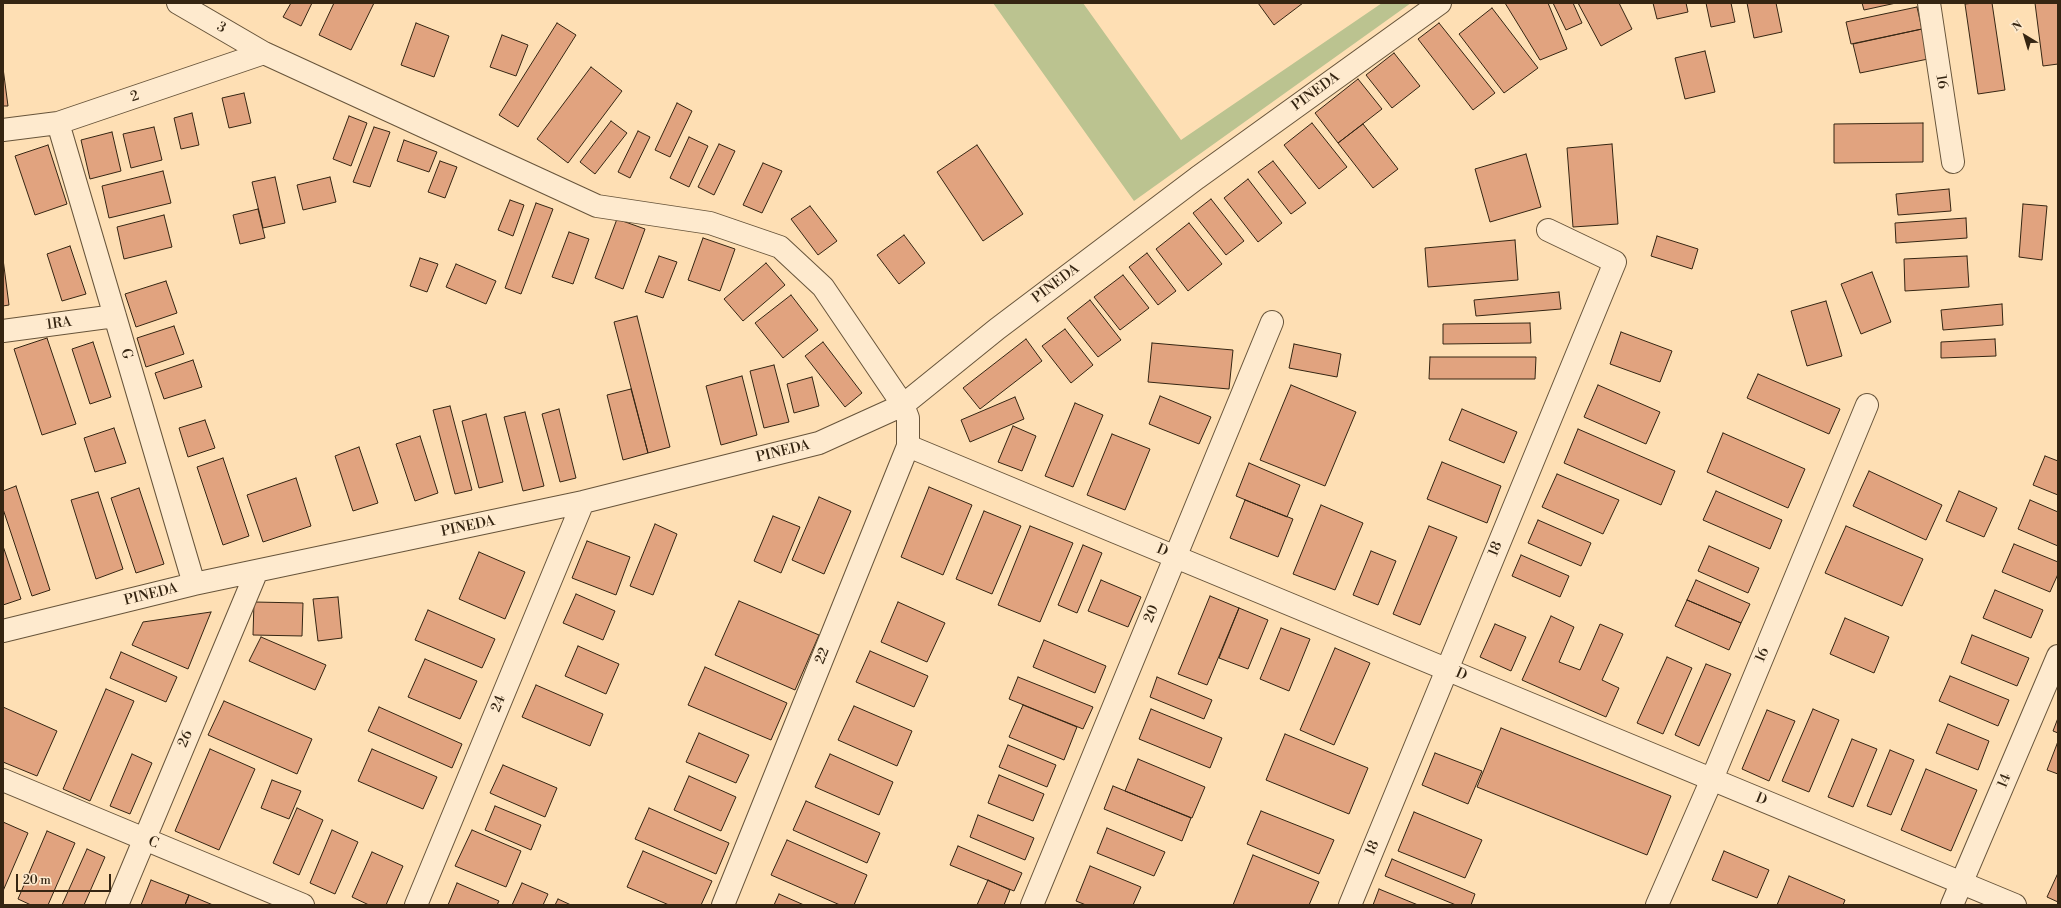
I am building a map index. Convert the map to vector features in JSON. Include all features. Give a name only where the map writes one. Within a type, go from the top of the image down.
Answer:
[{"type":"street","name":"3","points":[[178,3],[264,53],[597,206],[710,223],[780,247],[824,287],[903,405]]},
{"type":"street","name":"PINEDA","points":[[3,631],[194,584],[256,573],[583,502],[819,443],[903,405],[997,329],[1197,178],[1440,3]]},
{"type":"street","name":"16","points":[[1929,3],[1953,162]]},
{"type":"street","name":"2","points":[[3,130],[58,123],[264,53]]},
{"type":"street","name":"G","points":[[58,123],[194,584]]},
{"type":"street","name":"18","points":[[1350,905],[1615,262],[1548,230]]},
{"type":"street","name":"1RA","points":[[3,331],[115,316]]},
{"type":"street","name":"20","points":[[1032,905],[1272,322]]},
{"type":"street","name":"22","points":[[723,905],[908,446],[908,418],[903,405]]},
{"type":"street","name":"16","points":[[1656,905],[1712,780],[1868,405]]},
{"type":"street","name":"D","points":[[908,446],[2015,905]]},
{"type":"street","name":"24","points":[[416,905],[583,502]]},
{"type":"street","name":"26","points":[[117,905],[256,573]]},
{"type":"street","name":"14","points":[[1952,905],[2058,656]]},
{"type":"street","name":"C","points":[[3,780],[303,905]]},
{"type":"green space","points":[[993,3],[1083,3],[1181,140],[1382,3],[1411,3],[1134,201]]},
{"type":"building","points":[[291,3],[312,3],[301,26],[283,17]]},
{"type":"building","points":[[334,3],[374,3],[351,50],[319,35]]},
{"type":"building","points":[[1258,3],[1303,3],[1274,25]]},
{"type":"building","points":[[1505,3],[1548,3],[1567,49],[1540,60]]},
{"type":"building","points":[[1553,3],[1573,3],[1582,23],[1566,30]]},
{"type":"building","points":[[1578,3],[1619,3],[1632,29],[1601,46]]},
{"type":"building","points":[[1653,3],[1686,3],[1688,12],[1657,19]]},
{"type":"building","points":[[1706,3],[1731,3],[1735,22],[1711,27]]},
{"type":"building","points":[[1747,3],[1776,3],[1782,32],[1754,38]]},
{"type":"building","points":[[1862,3],[1896,3],[1864,10]]},
{"type":"building","points":[[1992,3],[2005,90],[1978,94],[1965,4]]},
{"type":"building","points":[[2035,3],[2058,3],[2058,64],[2043,66]]},
{"type":"building","points":[[1917,7],[1922,29],[1851,44],[1846,22]]},
{"type":"building","points":[[1492,8],[1538,68],[1504,93],[1459,34]]},
{"type":"building","points":[[416,23],[449,36],[434,77],[401,65]]},
{"type":"building","points":[[557,23],[576,35],[518,127],[499,115]]},
{"type":"building","points":[[1439,23],[1495,93],[1473,110],[1418,39]]},
{"type":"building","points":[[1922,29],[1928,59],[1860,73],[1853,44]]},
{"type":"building","points":[[502,35],[528,45],[516,76],[490,67]]},
{"type":"building","points":[[1705,51],[1715,92],[1685,99],[1675,58]]},
{"type":"building","points":[[1394,53],[1420,86],[1392,108],[1366,75]]},
{"type":"building","points":[[591,67],[622,91],[568,163],[537,139]]},
{"type":"building","points":[[3,68],[8,106],[3,106]]},
{"type":"building","points":[[1358,79],[1382,109],[1338,143],[1315,113]]},
{"type":"building","points":[[244,93],[251,123],[229,128],[222,98]]},
{"type":"building","points":[[677,103],[692,111],[670,157],[655,150]]},
{"type":"building","points":[[192,113],[199,145],[181,149],[174,118]]},
{"type":"building","points":[[349,116],[367,123],[351,166],[333,159]]},
{"type":"building","points":[[611,121],[627,133],[595,174],[580,162]]},
{"type":"building","points":[[1312,123],[1347,167],[1319,189],[1284,145]]},
{"type":"building","points":[[1923,123],[1923,162],[1834,163],[1834,124]]},
{"type":"building","points":[[1363,124],[1398,169],[1373,188],[1338,143]]},
{"type":"building","points":[[154,127],[162,160],[131,168],[123,134]]},
{"type":"building","points":[[374,127],[390,132],[370,187],[353,182]]},
{"type":"building","points":[[638,131],[650,137],[630,178],[618,172]]},
{"type":"building","points":[[112,132],[121,171],[90,179],[81,140]]},
{"type":"building","points":[[689,137],[708,146],[689,187],[670,178]]},
{"type":"building","points":[[404,140],[437,152],[429,172],[397,161]]},
{"type":"building","points":[[719,144],[735,151],[714,195],[698,187]]},
{"type":"building","points":[[1612,144],[1618,224],[1573,227],[1567,148]]},
{"type":"building","points":[[48,145],[67,204],[35,215],[15,156]]},
{"type":"building","points":[[977,145],[1023,214],[983,241],[937,172]]},
{"type":"building","points":[[1526,154],[1541,207],[1490,222],[1475,169]]},
{"type":"building","points":[[440,161],[457,167],[445,198],[428,192]]},
{"type":"building","points":[[1273,161],[1306,203],[1291,214],[1258,172]]},
{"type":"building","points":[[763,163],[782,171],[762,213],[743,205]]},
{"type":"building","points":[[163,171],[171,203],[109,218],[102,186]]},
{"type":"building","points":[[275,177],[285,223],[263,228],[252,182]]},
{"type":"building","points":[[330,177],[336,202],[303,210],[297,185]]},
{"type":"building","points":[[1248,179],[1282,223],[1258,242],[1224,198]]},
{"type":"building","points":[[1949,189],[1951,211],[1898,215],[1896,194]]},
{"type":"building","points":[[1211,199],[1244,241],[1226,255],[1193,213]]},
{"type":"building","points":[[510,200],[524,205],[513,236],[498,230]]},
{"type":"building","points":[[536,203],[553,209],[521,294],[505,288]]},
{"type":"building","points":[[2023,204],[2047,206],[2042,260],[2019,257]]},
{"type":"building","points":[[810,206],[837,241],[818,255],[791,219]]},
{"type":"building","points":[[258,209],[265,238],[240,244],[233,215]]},
{"type":"building","points":[[164,215],[172,247],[124,259],[117,227]]},
{"type":"building","points":[[1966,218],[1967,238],[1896,243],[1895,223]]},
{"type":"building","points":[[617,219],[645,229],[623,289],[595,278]]},
{"type":"building","points":[[1189,223],[1222,264],[1188,291],[1156,249]]},
{"type":"building","points":[[569,232],[589,239],[573,284],[552,277]]},
{"type":"building","points":[[904,235],[925,263],[899,284],[877,255]]},
{"type":"building","points":[[1657,236],[1698,249],[1692,269],[1651,256]]},
{"type":"building","points":[[703,238],[735,249],[720,291],[688,280]]},
{"type":"building","points":[[1515,240],[1518,280],[1428,287],[1425,248]]},
{"type":"building","points":[[70,246],[86,294],[62,301],[47,254]]},
{"type":"building","points":[[1147,253],[1176,291],[1158,305],[1129,267]]},
{"type":"building","points":[[659,256],[677,262],[663,298],[645,292]]},
{"type":"building","points":[[1967,256],[1969,287],[1905,291],[1904,259]]},
{"type":"building","points":[[420,258],[438,264],[427,292],[410,286]]},
{"type":"building","points":[[3,259],[9,305],[3,306]]},
{"type":"building","points":[[766,263],[785,285],[743,321],[724,299]]},
{"type":"building","points":[[456,264],[496,281],[486,304],[446,287]]},
{"type":"building","points":[[1872,272],[1891,322],[1861,334],[1841,284]]},
{"type":"building","points":[[1123,275],[1149,308],[1120,330],[1094,297]]},
{"type":"building","points":[[166,281],[177,313],[136,327],[125,294]]},
{"type":"building","points":[[1559,292],[1561,309],[1476,316],[1474,300]]},
{"type":"building","points":[[791,295],[818,330],[783,358],[755,323]]},
{"type":"building","points":[[1090,300],[1121,340],[1098,357],[1067,318]]},
{"type":"building","points":[[1826,301],[1842,356],[1807,366],[1791,311]]},
{"type":"building","points":[[2002,304],[2003,325],[1943,330],[1941,310]]},
{"type":"building","points":[[637,316],[670,447],[648,453],[614,322]]},
{"type":"building","points":[[1530,323],[1531,343],[1443,344],[1443,324]]},
{"type":"building","points":[[174,326],[184,354],[146,367],[137,338]]},
{"type":"building","points":[[1065,329],[1093,365],[1071,383],[1042,346]]},
{"type":"building","points":[[1621,332],[1672,351],[1660,382],[1610,364]]},
{"type":"building","points":[[47,338],[76,424],[42,435],[14,349]]},
{"type":"building","points":[[1026,339],[1042,361],[980,409],[963,388]]},
{"type":"building","points":[[1995,339],[1996,356],[1941,358],[1941,342]]},
{"type":"building","points":[[93,342],[111,397],[90,404],[72,349]]},
{"type":"building","points":[[823,342],[862,393],[845,407],[805,356]]},
{"type":"building","points":[[1152,343],[1233,350],[1229,389],[1148,382]]},
{"type":"building","points":[[1294,344],[1341,354],[1337,377],[1289,368]]},
{"type":"building","points":[[1430,357],[1536,357],[1535,379],[1429,379]]},
{"type":"building","points":[[193,360],[202,387],[164,399],[155,373]]},
{"type":"building","points":[[774,365],[789,422],[764,428],[750,371]]},
{"type":"building","points":[[1758,374],[1840,409],[1829,434],[1747,398]]},
{"type":"building","points":[[742,376],[757,435],[721,445],[706,386]]},
{"type":"building","points":[[812,377],[819,406],[794,413],[787,384]]},
{"type":"building","points":[[1291,385],[1356,412],[1325,486],[1260,460]]},
{"type":"building","points":[[1598,385],[1660,412],[1646,444],[1584,417]]},
{"type":"building","points":[[631,389],[648,453],[623,460],[607,395]]},
{"type":"building","points":[[1160,396],[1211,417],[1199,444],[1149,424]]},
{"type":"building","points":[[1015,397],[1024,419],[970,442],[961,420]]},
{"type":"building","points":[[1075,403],[1103,415],[1073,487],[1045,476]]},
{"type":"building","points":[[450,406],[472,490],[455,494],[433,410]]},
{"type":"building","points":[[559,409],[576,478],[560,482],[542,414]]},
{"type":"building","points":[[1462,409],[1517,432],[1504,463],[1449,440]]},
{"type":"building","points":[[525,412],[544,486],[523,491],[504,417]]},
{"type":"building","points":[[486,414],[503,482],[479,488],[462,421]]},
{"type":"building","points":[[205,420],[215,448],[188,457],[179,428]]},
{"type":"building","points":[[1013,426],[1036,436],[1022,471],[998,462]]},
{"type":"building","points":[[114,428],[126,463],[95,472],[84,438]]},
{"type":"building","points":[[1578,429],[1675,471],[1661,505],[1564,463]]},
{"type":"building","points":[[1723,433],[1805,469],[1788,508],[1707,472]]},
{"type":"building","points":[[1112,434],[1150,449],[1125,510],[1087,495]]},
{"type":"building","points":[[420,436],[438,493],[415,501],[396,444]]},
{"type":"building","points":[[359,447],[378,503],[353,511],[335,456]]},
{"type":"building","points":[[2045,456],[2058,461],[2058,495],[2033,485]]},
{"type":"building","points":[[223,458],[249,536],[223,545],[197,467]]},
{"type":"building","points":[[1442,462],[1501,486],[1487,523],[1427,499]]},
{"type":"building","points":[[1249,463],[1300,485],[1287,517],[1236,496]]},
{"type":"building","points":[[1869,471],[1942,505],[1926,540],[1853,506]]},
{"type":"building","points":[[1557,474],[1619,500],[1603,534],[1542,507]]},
{"type":"building","points":[[296,478],[311,526],[263,542],[247,495]]},
{"type":"building","points":[[16,486],[50,590],[32,596],[3,509],[3,491]]},
{"type":"building","points":[[929,487],[972,505],[943,575],[901,557]]},
{"type":"building","points":[[139,488],[164,564],[136,573],[111,498]]},
{"type":"building","points":[[1716,491],[1782,520],[1770,549],[1703,520]]},
{"type":"building","points":[[1959,491],[1997,508],[1984,537],[1946,521]]},
{"type":"building","points":[[98,492],[123,569],[96,579],[71,500]]},
{"type":"building","points":[[819,497],[851,511],[824,574],[792,560]]},
{"type":"building","points":[[1245,500],[1293,519],[1278,557],[1230,538]]},
{"type":"building","points":[[2030,500],[2058,512],[2058,546],[2018,529]]},
{"type":"building","points":[[1321,505],[1363,523],[1335,590],[1293,574]]},
{"type":"building","points":[[984,511],[1021,526],[992,594],[956,579]]},
{"type":"building","points":[[773,516],[800,527],[781,573],[754,561]]},
{"type":"building","points":[[1538,520],[1591,543],[1581,566],[1528,543]]},
{"type":"building","points":[[655,524],[677,534],[653,595],[630,586]]},
{"type":"building","points":[[1030,526],[1073,543],[1040,622],[998,605]]},
{"type":"building","points":[[1429,526],[1457,537],[1420,625],[1393,614]]},
{"type":"building","points":[[1846,526],[1923,559],[1902,606],[1825,573]]},
{"type":"building","points":[[587,541],[630,557],[616,595],[572,578]]},
{"type":"building","points":[[2014,544],[2058,562],[2058,574],[2050,592],[2002,572]]},
{"type":"building","points":[[1083,545],[1102,553],[1077,613],[1058,605]]},
{"type":"building","points":[[3,546],[21,599],[3,605]]},
{"type":"building","points":[[1709,546],[1759,568],[1748,593],[1698,571]]},
{"type":"building","points":[[1371,551],[1396,561],[1378,605],[1353,595]]},
{"type":"building","points":[[479,552],[525,572],[505,619],[459,599]]},
{"type":"building","points":[[1521,555],[1569,576],[1560,597],[1512,576]]},
{"type":"building","points":[[1101,580],[1141,597],[1128,627],[1088,611]]},
{"type":"building","points":[[1696,580],[1750,604],[1741,623],[1687,600]]},
{"type":"building","points":[[1995,590],[2043,610],[2031,638],[1983,618]]},
{"type":"building","points":[[576,594],[615,611],[603,640],[563,623]]},
{"type":"building","points":[[1210,596],[1239,608],[1207,685],[1178,674]]},
{"type":"building","points":[[338,597],[342,638],[318,641],[313,599]]},
{"type":"building","points":[[1687,600],[1741,623],[1729,650],[1675,626]]},
{"type":"building","points":[[739,601],[819,635],[795,690],[715,655]]},
{"type":"building","points":[[254,602],[303,603],[302,636],[253,635]]},
{"type":"building","points":[[898,602],[945,623],[927,662],[881,642]]},
{"type":"building","points":[[1239,608],[1268,620],[1248,669],[1219,658]]},
{"type":"building","points":[[428,610],[495,639],[482,668],[415,640]]},
{"type":"building","points":[[211,612],[188,669],[132,645],[143,622]]},
{"type":"building","points":[[1551,616],[1574,627],[1559,662],[1580,670],[1600,624],[1623,634],[1602,680],[1619,688],[1606,717],[1522,680]]},
{"type":"building","points":[[1845,618],[1889,637],[1874,673],[1830,654]]},
{"type":"building","points":[[1495,624],[1526,637],[1511,671],[1480,657]]},
{"type":"building","points":[[1281,628],[1310,639],[1289,691],[1260,679]]},
{"type":"building","points":[[1972,635],[2029,658],[2017,686],[1961,663]]},
{"type":"building","points":[[261,637],[326,665],[315,690],[249,661]]},
{"type":"building","points":[[1044,640],[1106,666],[1095,693],[1033,667]]},
{"type":"building","points":[[578,646],[619,664],[606,694],[565,676]]},
{"type":"building","points":[[1335,648],[1370,663],[1334,745],[1300,730]]},
{"type":"building","points":[[870,651],[928,676],[914,707],[856,682]]},
{"type":"building","points":[[121,652],[177,677],[166,702],[110,678]]},
{"type":"building","points":[[1667,657],[1692,668],[1663,734],[1637,723]]},
{"type":"building","points":[[425,659],[477,681],[460,719],[408,697]]},
{"type":"building","points":[[1706,664],[1731,674],[1699,746],[1675,735]]},
{"type":"building","points":[[705,667],[787,703],[771,740],[688,705]]},
{"type":"building","points":[[1950,676],[2009,700],[1998,726],[1939,701]]},
{"type":"building","points":[[1018,677],[1093,707],[1083,729],[1009,699]]},
{"type":"building","points":[[1157,677],[1212,700],[1204,719],[1150,697]]},
{"type":"building","points":[[536,685],[603,714],[590,746],[522,717]]},
{"type":"building","points":[[106,689],[134,701],[90,801],[63,789]]},
{"type":"building","points":[[224,701],[312,739],[297,774],[208,735]]},
{"type":"building","points":[[1023,705],[1077,727],[1064,760],[1009,737]]},
{"type":"building","points":[[854,706],[912,731],[897,766],[838,740]]},
{"type":"building","points":[[3,707],[57,731],[37,776],[3,762]]},
{"type":"building","points":[[379,707],[462,744],[452,768],[368,731]]},
{"type":"building","points":[[1151,709],[1222,738],[1210,768],[1139,739]]},
{"type":"building","points":[[1813,709],[1839,720],[1809,792],[1782,781]]},
{"type":"building","points":[[1767,710],[1795,721],[1769,781],[1742,769]]},
{"type":"building","points":[[2058,718],[2058,733],[2053,731]]},
{"type":"building","points":[[1948,724],[1989,741],[1978,770],[1936,753]]},
{"type":"building","points":[[1501,728],[1671,796],[1647,855],[1477,787]]},
{"type":"building","points":[[699,733],[749,755],[736,783],[686,762]]},
{"type":"building","points":[[1285,734],[1368,768],[1349,814],[1266,780]]},
{"type":"building","points":[[1852,739],[1877,749],[1853,807],[1828,797]]},
{"type":"building","points":[[2057,744],[2058,745],[2058,774],[2047,770]]},
{"type":"building","points":[[1008,745],[1056,765],[1047,787],[999,767]]},
{"type":"building","points":[[210,749],[255,769],[219,850],[175,831]]},
{"type":"building","points":[[372,749],[437,777],[423,809],[358,781]]},
{"type":"building","points":[[1890,750],[1914,760],[1891,815],[1867,806]]},
{"type":"building","points":[[1435,753],[1482,771],[1468,804],[1422,785]]},
{"type":"building","points":[[132,754],[152,763],[130,814],[110,806]]},
{"type":"building","points":[[830,754],[893,782],[879,815],[815,787]]},
{"type":"building","points":[[1138,759],[1205,787],[1192,818],[1125,791]]},
{"type":"building","points":[[503,765],[557,788],[545,817],[490,793]]},
{"type":"building","points":[[1926,769],[1977,790],[1951,851],[1901,830]]},
{"type":"building","points":[[999,775],[1044,794],[1033,821],[988,803]]},
{"type":"building","points":[[689,776],[736,797],[721,831],[674,810]]},
{"type":"building","points":[[272,780],[301,791],[289,819],[261,808]]},
{"type":"building","points":[[1113,786],[1191,818],[1182,841],[1104,809]]},
{"type":"building","points":[[806,801],[880,833],[867,863],[793,830]]},
{"type":"building","points":[[495,806],[541,825],[531,850],[485,830]]},
{"type":"building","points":[[297,808],[323,820],[299,875],[273,863]]},
{"type":"building","points":[[649,808],[729,843],[716,874],[635,839]]},
{"type":"building","points":[[1261,811],[1334,840],[1319,874],[1247,844]]},
{"type":"building","points":[[1414,812],[1482,840],[1465,878],[1398,851]]},
{"type":"building","points":[[978,815],[1034,838],[1025,860],[970,837]]},
{"type":"building","points":[[3,822],[28,833],[3,891]]},
{"type":"building","points":[[1107,828],[1165,852],[1154,876],[1097,853]]},
{"type":"building","points":[[332,830],[358,842],[335,894],[310,883]]},
{"type":"building","points":[[472,830],[521,851],[506,887],[455,866]]},
{"type":"building","points":[[47,831],[75,843],[48,905],[31,905],[18,899]]},
{"type":"building","points":[[787,840],[867,875],[854,905],[840,905],[771,875]]},
{"type":"building","points":[[958,846],[1022,873],[1014,891],[950,865]]},
{"type":"building","points":[[87,849],[105,857],[84,905],[62,905]]},
{"type":"building","points":[[643,851],[712,881],[701,905],[669,905],[627,887]]},
{"type":"building","points":[[1724,851],[1769,870],[1757,898],[1712,880]]},
{"type":"building","points":[[372,852],[403,866],[386,905],[369,905],[352,897]]},
{"type":"building","points":[[1253,855],[1319,882],[1309,905],[1233,905]]},
{"type":"building","points":[[1392,859],[1475,894],[1471,905],[1456,905],[1385,876]]},
{"type":"building","points":[[1090,866],[1141,887],[1133,905],[1086,905],[1076,901]]},
{"type":"building","points":[[2058,873],[2058,902],[2047,897]]},
{"type":"building","points":[[1789,876],[1845,900],[1843,905],[1777,905]]},
{"type":"building","points":[[151,880],[189,895],[185,905],[141,905]]},
{"type":"building","points":[[988,880],[1010,890],[1004,905],[977,905]]},
{"type":"building","points":[[457,883],[499,901],[497,905],[448,905]]},
{"type":"building","points":[[522,883],[548,894],[543,905],[512,905]]},
{"type":"building","points":[[1379,889],[1418,905],[1373,905]]},
{"type":"building","points":[[779,894],[804,905],[774,905]]},
{"type":"building","points":[[189,895],[213,905],[185,905]]},
{"type":"building","points":[[558,899],[571,905],[555,905]]}]
